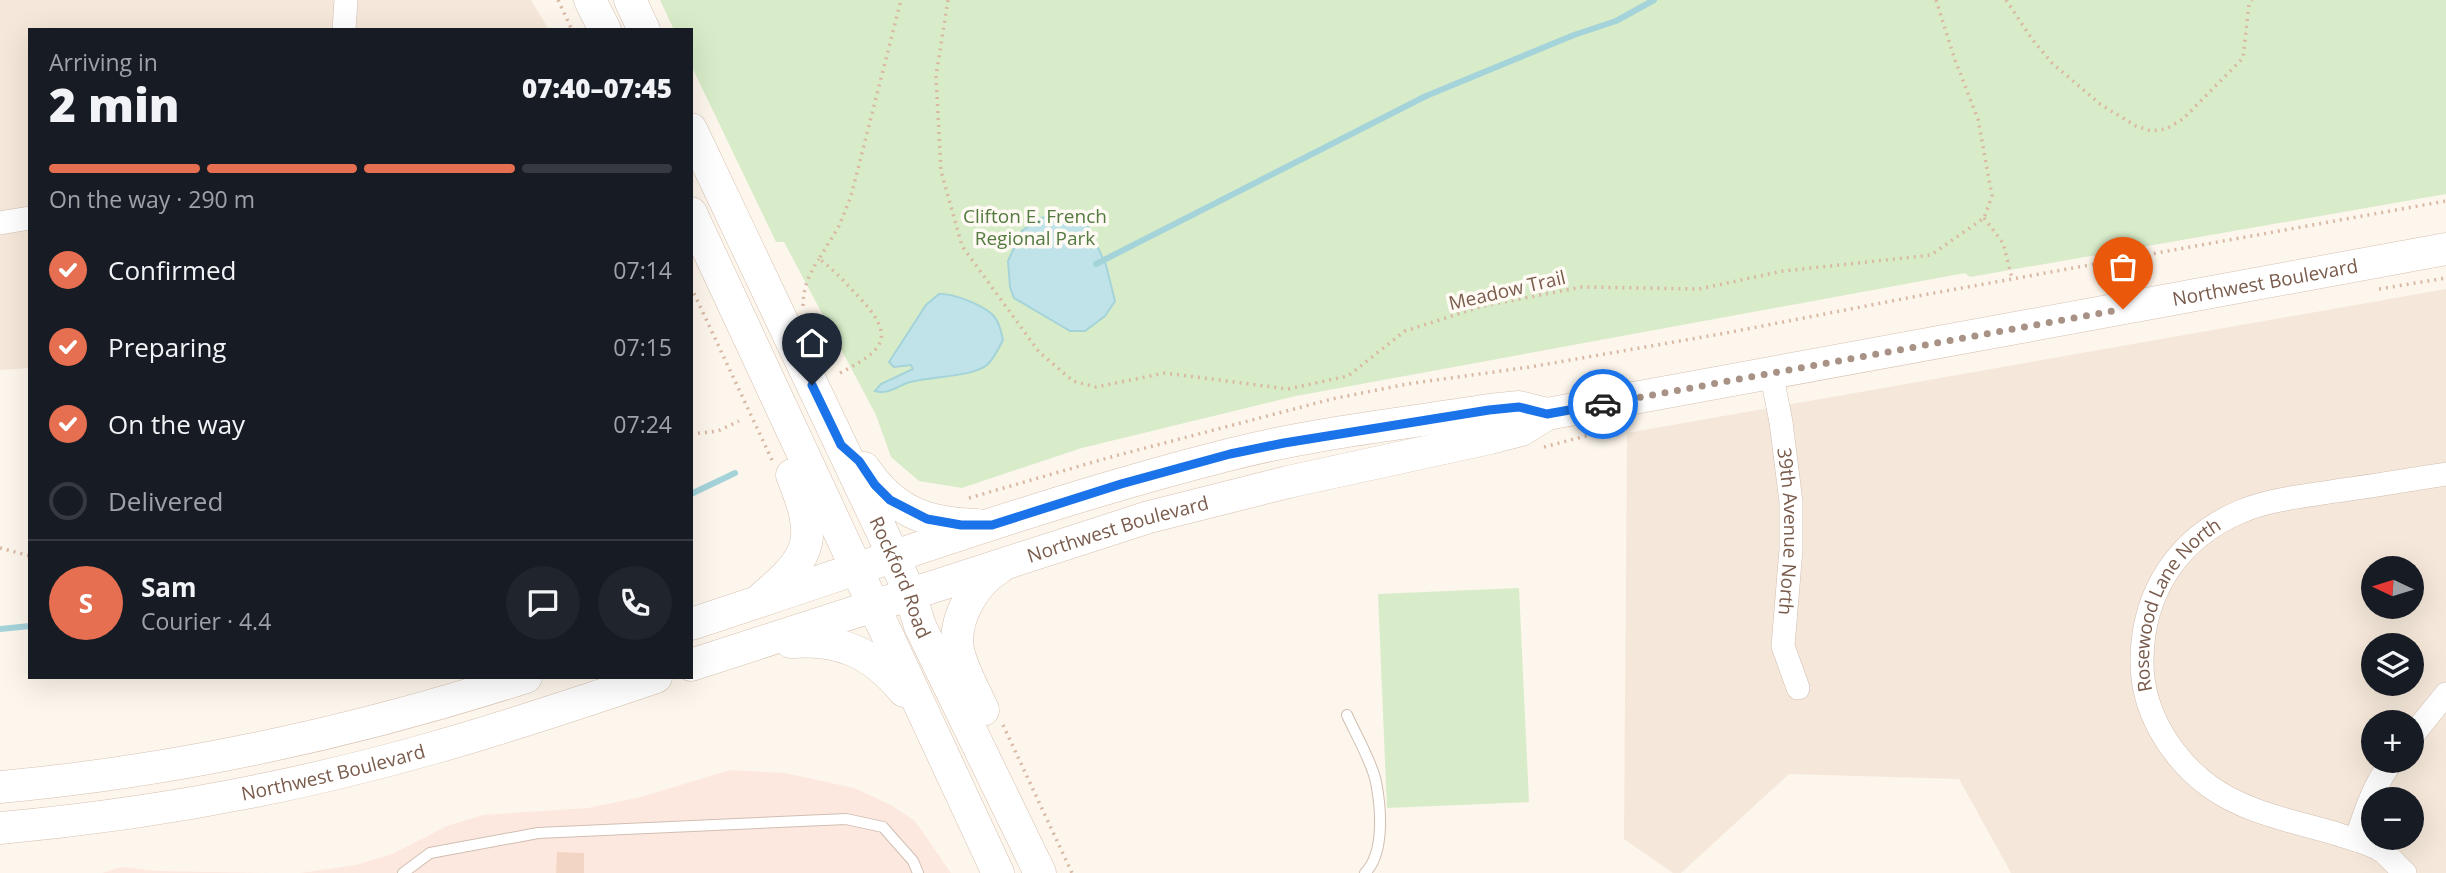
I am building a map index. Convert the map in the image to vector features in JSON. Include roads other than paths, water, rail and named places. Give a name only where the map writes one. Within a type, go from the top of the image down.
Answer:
[{"type":"main road","points":[[590,0],[604,28]]},
{"type":"main road","points":[[630,0],[643,28]]},
{"type":"main road","name":"Rockford Road","points":[[693,133],[894,558],[920,626],[1040,873]]},
{"type":"main road","name":"Rockford Road","points":[[693,217],[998,873]]},
{"type":"main road","name":"Northwest Boulevard","points":[[693,664],[1009,561],[1201,503],[1511,433],[1547,414],[2446,249]]},
{"type":"main road","points":[[756,603],[793,570],[805,547],[808,530],[806,510],[758,401],[762,369]]},
{"type":"main road","name":"Northwest Boulevard","points":[[693,623],[1121,484],[1230,454],[1489,410],[1519,407],[1547,414]]},
{"type":"main road","points":[[841,445],[859,461],[875,485],[890,500],[906,510],[944,523],[992,525]]},
{"type":"main road","points":[[1009,561],[989,573],[971,595],[960,624],[958,653],[1005,754],[1017,788],[1015,820]]},
{"type":"main road","points":[[755,644],[813,640],[847,647],[879,665],[928,724]]},
{"type":"main road","name":"Northwest Boulevard","points":[[0,787],[114,773],[281,743],[380,720],[519,679]]},
{"type":"main road","name":"Northwest Boulevard","points":[[0,828],[165,807],[344,771],[432,749],[650,679]]},
{"type":"street","points":[[344,28],[346,0]]},
{"type":"street","points":[[0,223],[28,218]]},
{"type":"street","name":"39th Avenue North","points":[[1771,372],[1781,422],[1791,502],[1791,550],[1783,646],[1798,688]]},
{"type":"street","name":"Rosewood Lane North","points":[[2405,873],[2381,850],[2245,807],[2210,787],[2183,765],[2163,735],[2148,705],[2142,669],[2142,635],[2151,601],[2166,570],[2211,526],[2244,510],[2278,501],[2446,474]]},
{"type":"street","points":[[2424,721],[2446,694]]},
{"type":"street","points":[[2356,840],[2365,811],[2384,773]]},
{"type":"lane","points":[[1347,715],[1376,780],[1380,838],[1369,869],[1365,873]]},
{"type":"lane","points":[[403,873],[430,853],[538,833],[846,819],[883,827],[914,861],[918,873]]},
{"type":"water","points":[[1059,216],[1085,220],[1106,265],[1115,301],[1105,316],[1085,331],[1070,331],[1014,298],[1010,287],[1008,261],[1022,231],[1040,218]]},
{"type":"water","points":[[939,294],[966,300],[992,314],[1003,340],[994,356],[988,364],[972,372],[907,383],[887,391],[875,391],[881,384],[913,369],[911,365],[894,367],[889,362],[926,305]]},
{"type":"waterway","points":[[1096,264],[1426,96],[1574,35],[1616,21],[1654,0]]},
{"type":"waterway","points":[[693,493],[735,473]]},
{"type":"waterway","points":[[0,629],[28,626]]},
{"type":"park label","name":"Clifton E. French Regional Park","points":[[1035,227]]}]
